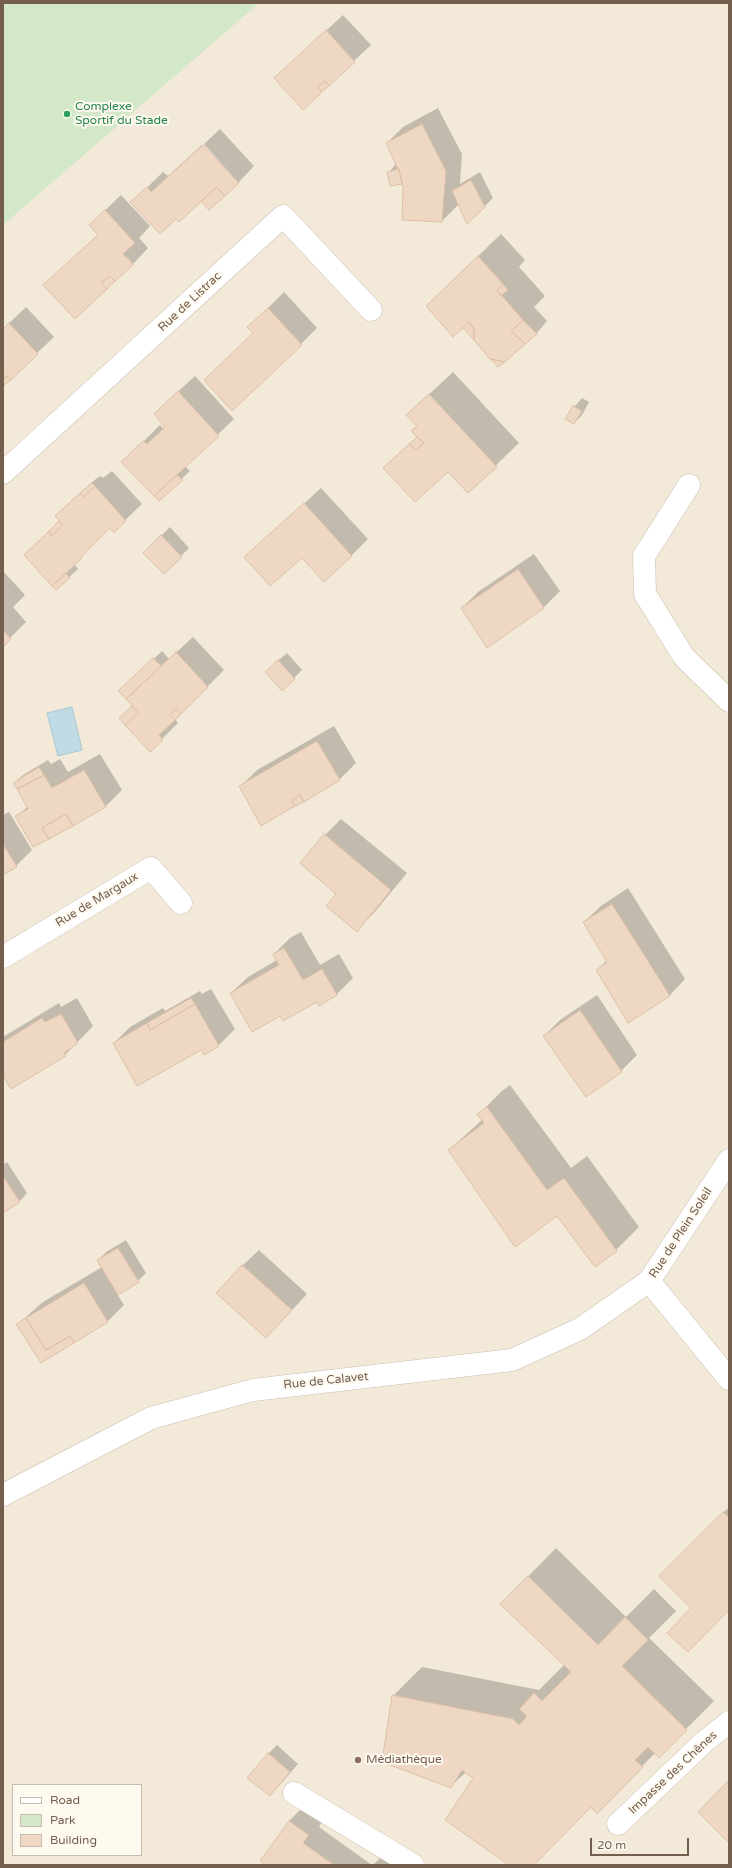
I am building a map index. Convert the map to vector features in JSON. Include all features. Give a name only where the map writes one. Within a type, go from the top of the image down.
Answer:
[{"type":"street","name":"Rue de Listrac","points":[[3,474],[283,216],[371,310]]},
{"type":"street","points":[[689,485],[644,556],[645,594],[684,657],[729,700]]},
{"type":"street","name":"Rue de Margaux","points":[[3,957],[151,868],[181,903]]},
{"type":"street","name":"Rue de Plein Soleil","points":[[729,1160],[649,1281],[729,1379]]},
{"type":"street","name":"Rue de Calavet","points":[[3,1495],[151,1418],[253,1390],[512,1360],[580,1329],[649,1281]]},
{"type":"street","name":"Impasse des Chênes","points":[[618,1824],[704,1742],[729,1722]]},
{"type":"street","points":[[294,1793],[413,1865]]},
{"type":"shaded area","points":[[3,3],[729,3],[729,1865],[3,1865]]},
{"type":"green space","name":"Complexe Sportif du Stade","points":[[3,3],[259,3],[3,225]]},
{"type":"water","points":[[72,707],[82,750],[58,756],[47,713]]},
{"type":"building","points":[[326,30],[355,62],[329,86],[325,81],[318,87],[322,92],[303,110],[274,78]]},
{"type":"building","points":[[325,81],[329,86],[322,92],[318,87]]},
{"type":"building","points":[[422,124],[446,171],[442,222],[402,220],[403,187],[401,176],[386,143]]},
{"type":"building","points":[[203,145],[239,183],[225,196],[217,187],[179,222],[176,219],[160,234],[130,202],[147,187],[151,192]]},
{"type":"building","points":[[399,169],[402,184],[390,186],[387,172]]},
{"type":"building","points":[[471,180],[485,207],[467,224],[452,191]]},
{"type":"building","points":[[217,187],[225,196],[209,210],[201,201]]},
{"type":"building","points":[[105,210],[135,243],[123,254],[133,265],[115,281],[110,276],[101,283],[107,289],[75,319],[43,285],[98,235],[89,225]]},
{"type":"building","points":[[478,256],[503,284],[497,290],[523,320],[511,331],[525,344],[505,362],[490,359],[474,340],[474,329],[469,322],[453,337],[426,306]]},
{"type":"building","points":[[110,276],[115,281],[107,289],[101,283]]},
{"type":"building","points":[[503,284],[508,290],[501,296],[497,290]]},
{"type":"building","points":[[268,308],[302,345],[232,411],[204,380],[253,333],[247,327]]},
{"type":"building","points":[[523,320],[537,334],[525,344],[511,331]]},
{"type":"building","points":[[469,322],[474,329],[474,340],[463,328]]},
{"type":"building","points":[[9,323],[38,354],[11,380],[7,376],[3,379],[3,329]]},
{"type":"building","points":[[490,359],[505,362],[498,367]]},
{"type":"building","points":[[7,376],[11,380],[4,385],[3,379]]},
{"type":"building","points":[[178,391],[219,436],[154,496],[121,462],[143,441],[147,444],[165,427],[154,414]]},
{"type":"building","points":[[429,394],[497,467],[468,493],[448,472],[415,502],[383,468],[409,444],[416,450],[424,443],[411,431],[417,426],[406,415]]},
{"type":"building","points":[[573,406],[582,411],[574,424],[565,419]]},
{"type":"building","points":[[417,437],[424,443],[416,450],[409,444]]},
{"type":"building","points":[[177,475],[183,480],[159,501],[154,496]]},
{"type":"building","points":[[92,483],[95,486],[84,497],[80,493]]},
{"type":"building","points":[[95,486],[126,521],[114,533],[110,528],[81,557],[82,558],[52,586],[24,555],[49,531],[52,536],[63,525],[55,516],[80,493],[84,497]]},
{"type":"building","points":[[304,503],[352,556],[324,582],[302,558],[270,586],[244,557]]},
{"type":"building","points":[[59,521],[63,525],[52,536],[49,531]]},
{"type":"building","points":[[161,535],[182,557],[164,574],[143,553]]},
{"type":"building","points":[[518,569],[544,608],[487,648],[461,608]]},
{"type":"building","points":[[66,573],[70,578],[56,590],[52,586]]},
{"type":"building","points":[[3,630],[11,639],[3,647]]},
{"type":"building","points":[[176,652],[208,687],[181,714],[176,709],[170,715],[175,720],[159,735],[163,740],[150,752],[125,725],[138,712],[126,699]]},
{"type":"building","points":[[153,658],[161,666],[126,699],[118,691]]},
{"type":"building","points":[[278,660],[295,679],[282,691],[265,672]]},
{"type":"building","points":[[132,706],[138,712],[125,725],[119,718]]},
{"type":"building","points":[[176,709],[181,714],[175,720],[170,715]]},
{"type":"building","points":[[317,741],[340,780],[304,802],[300,795],[292,800],[295,806],[261,826],[239,786]]},
{"type":"building","points":[[39,767],[44,775],[17,789],[13,783]]},
{"type":"building","points":[[84,770],[106,807],[73,826],[66,814],[42,828],[49,839],[33,847],[15,816],[28,809],[17,789],[44,775],[52,788]]},
{"type":"building","points":[[300,795],[304,802],[295,806],[292,800]]},
{"type":"building","points":[[66,814],[73,826],[49,839],[42,828]]},
{"type":"building","points":[[324,834],[391,890],[357,932],[326,906],[336,894],[300,863]]},
{"type":"building","points":[[3,844],[17,867],[3,875]]},
{"type":"building","points":[[612,904],[670,996],[628,1023],[596,970],[607,962],[583,922]]},
{"type":"building","points":[[284,948],[303,980],[322,969],[337,995],[319,1006],[317,1002],[283,1021],[280,1016],[252,1032],[230,993],[279,965],[273,954]]},
{"type":"building","points":[[191,998],[195,1004],[150,1030],[147,1023]]},
{"type":"building","points":[[195,1004],[219,1046],[204,1055],[201,1050],[137,1086],[113,1043],[147,1023],[150,1030]]},
{"type":"building","points":[[580,1010],[622,1072],[586,1097],[543,1036]]},
{"type":"building","points":[[61,1014],[78,1043],[64,1053],[66,1056],[11,1089],[3,1076],[3,1042],[42,1018],[45,1022]]},
{"type":"building","points":[[487,1107],[547,1190],[564,1178],[617,1251],[595,1267],[557,1216],[515,1247],[448,1150],[484,1123],[477,1114]]},
{"type":"building","points":[[3,1176],[20,1202],[3,1213]]},
{"type":"building","points":[[118,1248],[139,1282],[118,1295],[97,1260]]},
{"type":"building","points":[[242,1265],[292,1310],[266,1338],[216,1293]]},
{"type":"building","points":[[84,1283],[108,1322],[74,1343],[70,1336],[46,1350],[26,1318]]},
{"type":"building","points":[[26,1318],[46,1350],[70,1336],[74,1343],[41,1363],[16,1324]]},
{"type":"building","points":[[723,1512],[729,1518],[729,1610],[688,1652],[667,1633],[691,1608],[659,1576]]},
{"type":"building","points":[[528,1576],[598,1645],[625,1617],[648,1640],[622,1666],[687,1730],[659,1758],[648,1747],[635,1760],[643,1767],[597,1814],[591,1807],[534,1865],[509,1865],[445,1820],[473,1778],[462,1770],[451,1788],[382,1762],[392,1695],[513,1719],[519,1725],[527,1716],[519,1709],[534,1693],[542,1701],[571,1672],[500,1604]]},
{"type":"building","points":[[268,1753],[290,1772],[270,1796],[247,1778]]},
{"type":"building","points":[[729,1780],[729,1843],[698,1812]]},
{"type":"building","points":[[289,1821],[309,1835],[303,1843],[334,1865],[265,1865],[260,1861]]},
{"type":"place","name":"Complexe Sportif du Stade","points":[[67,114]]},
{"type":"place","name":"Médiathèque","points":[[358,1760]]}]
